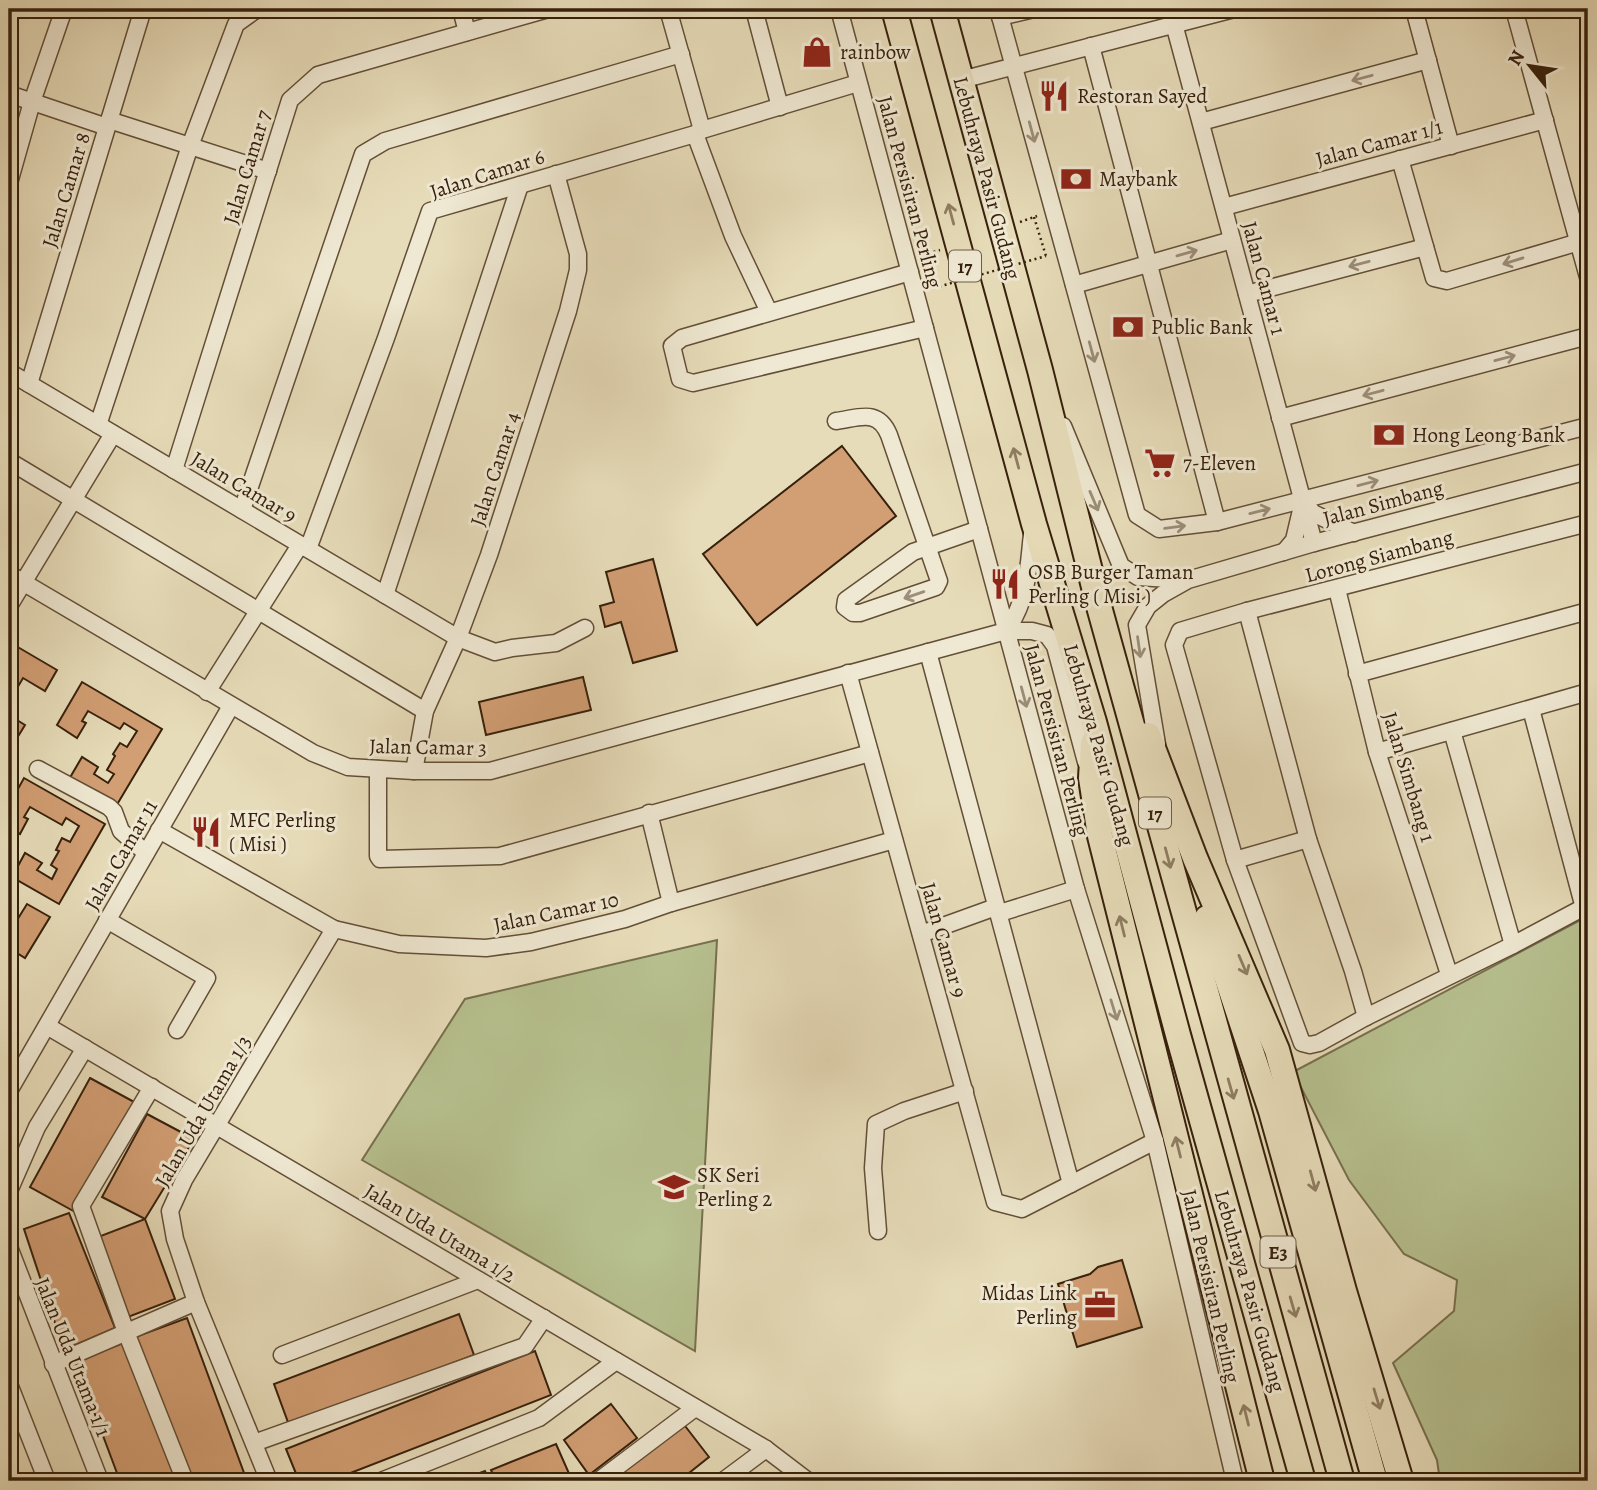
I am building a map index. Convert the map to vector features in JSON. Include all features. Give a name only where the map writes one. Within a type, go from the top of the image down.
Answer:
[{"type":"highway","name":"Lebuhraya Pasir Gudang","points":[[894,9],[1034,524],[1094,722],[1178,1035],[1303,1481]]},
{"type":"highway","name":"Lebuhraya Pasir Gudang","points":[[942,9],[1040,370],[1098,603],[1342,1481]]},
{"type":"highway","points":[[1098,603],[1195,858],[1278,1050],[1344,1291],[1401,1481]]},
{"type":"highway","points":[[1094,722],[1091,778],[1100,836],[1262,1481]]},
{"type":"highway","points":[[1195,858],[1207,918],[1271,1111],[1375,1481]]},
{"type":"street","points":[[9,183],[32,102],[64,9]]},
{"type":"street","name":"Jalan Camar 8","points":[[29,384],[143,9]]},
{"type":"street","points":[[98,425],[190,146],[236,24],[257,9]]},
{"type":"street","points":[[461,9],[467,32]]},
{"type":"street","name":"Jalan Camar 7","points":[[173,470],[290,100],[318,75],[548,9]]},
{"type":"street","points":[[668,9],[699,132],[733,236],[769,312]]},
{"type":"street","points":[[754,9],[780,107]]},
{"type":"street","name":"Jalan Persisiran Perling","points":[[839,9],[1076,889],[1155,1141],[1235,1481]]},
{"type":"street","points":[[1034,9],[999,13],[1137,515],[1159,529],[1217,522],[1588,426]]},
{"type":"street","points":[[961,80],[1234,9]]},
{"type":"street","points":[[1414,9],[1451,146]]},
{"type":"street","points":[[1514,9],[1588,277]]},
{"type":"street","points":[[1576,9],[1584,9]]},
{"type":"street","name":"Jalan Camar 1","points":[[1174,24],[1314,543]]},
{"type":"street","points":[[1091,46],[1217,522]]},
{"type":"street","points":[[242,510],[363,154],[385,141],[681,54]]},
{"type":"street","points":[[1200,122],[1428,60]]},
{"type":"street","name":"Jalan Camar 6","points":[[304,547],[386,338],[430,211],[858,83]]},
{"type":"street","points":[[9,94],[268,170]]},
{"type":"street","name":"Jalan Camar 1/1","points":[[1224,207],[1545,120]]},
{"type":"street","points":[[1400,159],[1434,278],[1447,281],[1578,242]]},
{"type":"street","name":"Jalan Camar 4","points":[[414,771],[425,712],[458,638],[489,555],[568,311],[578,270],[576,237],[556,174]]},
{"type":"street","points":[[385,595],[520,185]]},
{"type":"street","points":[[1074,285],[1232,240]]},
{"type":"street","points":[[1247,294],[1425,247]]},
{"type":"street","points":[[909,272],[682,338],[672,346],[680,379],[692,383],[925,328]]},
{"type":"street","points":[[1280,418],[1588,336]]},
{"type":"street","points":[[1040,370],[1121,566],[1138,577],[1188,580]]},
{"type":"street","name":"Jalan Camar 9","points":[[9,372],[458,638],[495,652],[556,643],[585,628]]},
{"type":"street","points":[[836,421],[875,417],[883,424],[926,545],[939,581],[936,587],[860,613],[853,613],[845,607],[846,600],[913,552],[926,545],[979,530]]},
{"type":"street","points":[[9,606],[16,578],[73,500],[113,434]]},
{"type":"street","points":[[9,461],[425,712]]},
{"type":"street","name":"Jalan Simbang","points":[[1188,580],[1314,543],[1588,471]]},
{"type":"street","points":[[1302,500],[1313,513],[1354,533]]},
{"type":"street","points":[[1284,552],[1294,540],[1302,500]]},
{"type":"street","name":"Lorong Siambang","points":[[1235,860],[1174,645],[1180,631],[1247,611],[1588,523]]},
{"type":"street","points":[[1006,631],[1018,614],[1025,592],[1034,524]]},
{"type":"street","points":[[207,691],[258,611],[304,547]]},
{"type":"street","name":"Jalan Camar 3","points":[[16,578],[231,706],[331,761],[348,767],[414,771],[490,771],[1006,631],[1032,631],[1047,635],[1055,646],[1091,778]]},
{"type":"street","points":[[1161,767],[1137,625],[1148,606],[1188,580]]},
{"type":"street","name":"Jalan Simbang 1","points":[[1337,589],[1377,752],[1449,974]]},
{"type":"street","points":[[1247,611],[1308,839],[1366,1017]]},
{"type":"street","points":[[1357,674],[1588,611]]},
{"type":"street","points":[[928,652],[1071,1184],[1155,1141]]},
{"type":"street","name":"Jalan Camar 9","points":[[848,673],[995,1202],[1022,1209],[1071,1184]]},
{"type":"street","points":[[1377,752],[1588,692]]},
{"type":"street","name":"Jalan Camar 11","points":[[9,1091],[231,706]]},
{"type":"street","points":[[1308,839],[1235,860],[1302,1042],[1310,1045],[1586,907],[1531,709]]},
{"type":"street","points":[[1452,731],[1513,945]]},
{"type":"street","points":[[378,769],[380,859],[500,856],[870,753]]},
{"type":"street","points":[[38,769],[109,807],[114,812],[121,831],[146,852]]},
{"type":"street","points":[[649,813],[671,904]]},
{"type":"street","name":"Jalan Camar 10","points":[[159,830],[334,929],[399,944],[486,948],[531,942],[625,919],[894,840]]},
{"type":"street","points":[[920,934],[993,908],[1003,912],[1076,889]]},
{"type":"street","points":[[107,920],[207,978],[177,1030]]},
{"type":"street","name":"Jalan Uda Utama 1/3","points":[[269,1481],[196,1302],[175,1239],[170,1211],[184,1180],[334,929]]},
{"type":"street","name":"Jalan Uda Utama 1/2","points":[[47,1026],[766,1450],[808,1481]]},
{"type":"street","points":[[9,1191],[37,1127],[85,1048]]},
{"type":"street","points":[[152,1087],[81,1206],[125,1332],[185,1481]]},
{"type":"street","points":[[878,1231],[873,1168],[876,1124],[904,1111],[965,1091]]},
{"type":"street","name":"Jalan Uda Utama 1/1","points":[[9,1247],[100,1481]]},
{"type":"street","points":[[282,1355],[478,1279]]},
{"type":"street","points":[[53,1364],[196,1302]]},
{"type":"street","points":[[254,1443],[525,1346],[544,1318]]},
{"type":"street","points":[[381,1481],[539,1418],[616,1361]]},
{"type":"street","points":[[9,1384],[47,1481]]},
{"type":"street","points":[[596,1481],[695,1408]]},
{"type":"street","points":[[723,1481],[766,1450]]},
{"type":"path","points":[[926,254],[934,288],[1046,256],[1034,217]]},
{"type":"green space","points":[[1588,916],[1588,1481],[1440,1481],[1437,1460],[1393,1363],[1454,1311],[1457,1280],[1404,1254],[1349,1180],[1293,1072]]},
{"type":"green space","points":[[717,940],[695,1351],[362,1160],[465,999]]},
{"type":"building","points":[[842,446],[896,516],[757,625],[703,554]]},
{"type":"building","points":[[653,559],[677,651],[633,663],[621,622],[605,627],[600,606],[614,602],[606,572]]},
{"type":"building","points":[[16,646],[57,670],[45,691],[23,678],[9,702],[9,659]]},
{"type":"building","points":[[583,677],[591,710],[486,735],[479,702]]},
{"type":"building","points":[[82,682],[162,729],[115,808],[68,781],[82,757],[98,767],[94,774],[108,783],[114,774],[107,770],[115,756],[113,754],[120,743],[127,747],[137,731],[124,723],[120,729],[88,711],[82,721],[86,723],[77,738],[57,725]]},
{"type":"building","points":[[9,715],[25,725],[11,748],[9,746]]},
{"type":"building","points":[[24,778],[105,824],[59,904],[12,877],[25,853],[42,863],[37,870],[52,879],[57,869],[51,865],[59,851],[56,850],[62,838],[70,842],[79,826],[66,818],[62,825],[30,807],[24,817],[28,819],[20,834],[9,827],[9,805]]},
{"type":"building","points":[[27,904],[50,917],[25,958],[9,948],[9,922],[14,925]]},
{"type":"building","points":[[90,1078],[136,1103],[77,1213],[30,1187]]},
{"type":"building","points":[[147,1114],[194,1139],[145,1219],[102,1197]]},
{"type":"building","points":[[69,1213],[115,1328],[64,1350],[24,1229]]},
{"type":"building","points":[[145,1219],[175,1299],[128,1317],[98,1237]]},
{"type":"building","name":"Midas Link Perling","points":[[1122,1260],[1142,1327],[1077,1347],[1058,1284]]},
{"type":"building","points":[[459,1314],[474,1355],[289,1425],[274,1384]]},
{"type":"building","points":[[187,1318],[247,1481],[189,1481],[135,1337]]},
{"type":"building","points":[[126,1342],[178,1481],[120,1481],[75,1361]]},
{"type":"building","points":[[535,1351],[551,1395],[330,1481],[299,1481],[286,1449]]},
{"type":"building","points":[[611,1404],[637,1438],[589,1475],[564,1440]]},
{"type":"building","points":[[682,1422],[709,1457],[679,1481],[607,1481]]},
{"type":"building","points":[[556,1444],[571,1478],[565,1481],[496,1481],[491,1470]]},
{"type":"building","points":[[485,1471],[489,1481],[458,1481]]},
{"type":"place","name":"rainbow","points":[[817,52]]},
{"type":"place","name":"Restoran Sayed","points":[[1054,96]]},
{"type":"place","name":"Maybank","points":[[1076,179]]},
{"type":"place","name":"Public Bank","points":[[1128,327]]},
{"type":"place","name":"Hong Leong Bank","points":[[1389,435]]},
{"type":"place","name":"7-Eleven","points":[[1160,463]]},
{"type":"place","name":"OSB Burger Taman Perling ( Misi )","points":[[1005,584]]},
{"type":"place","name":"MFC Perling ( Misi )","points":[[206,832]]},
{"type":"place","name":"SK Seri Perling 2","points":[[674,1187]]},
{"type":"place","name":"Midas Link Perling","points":[[1100,1305]]}]
